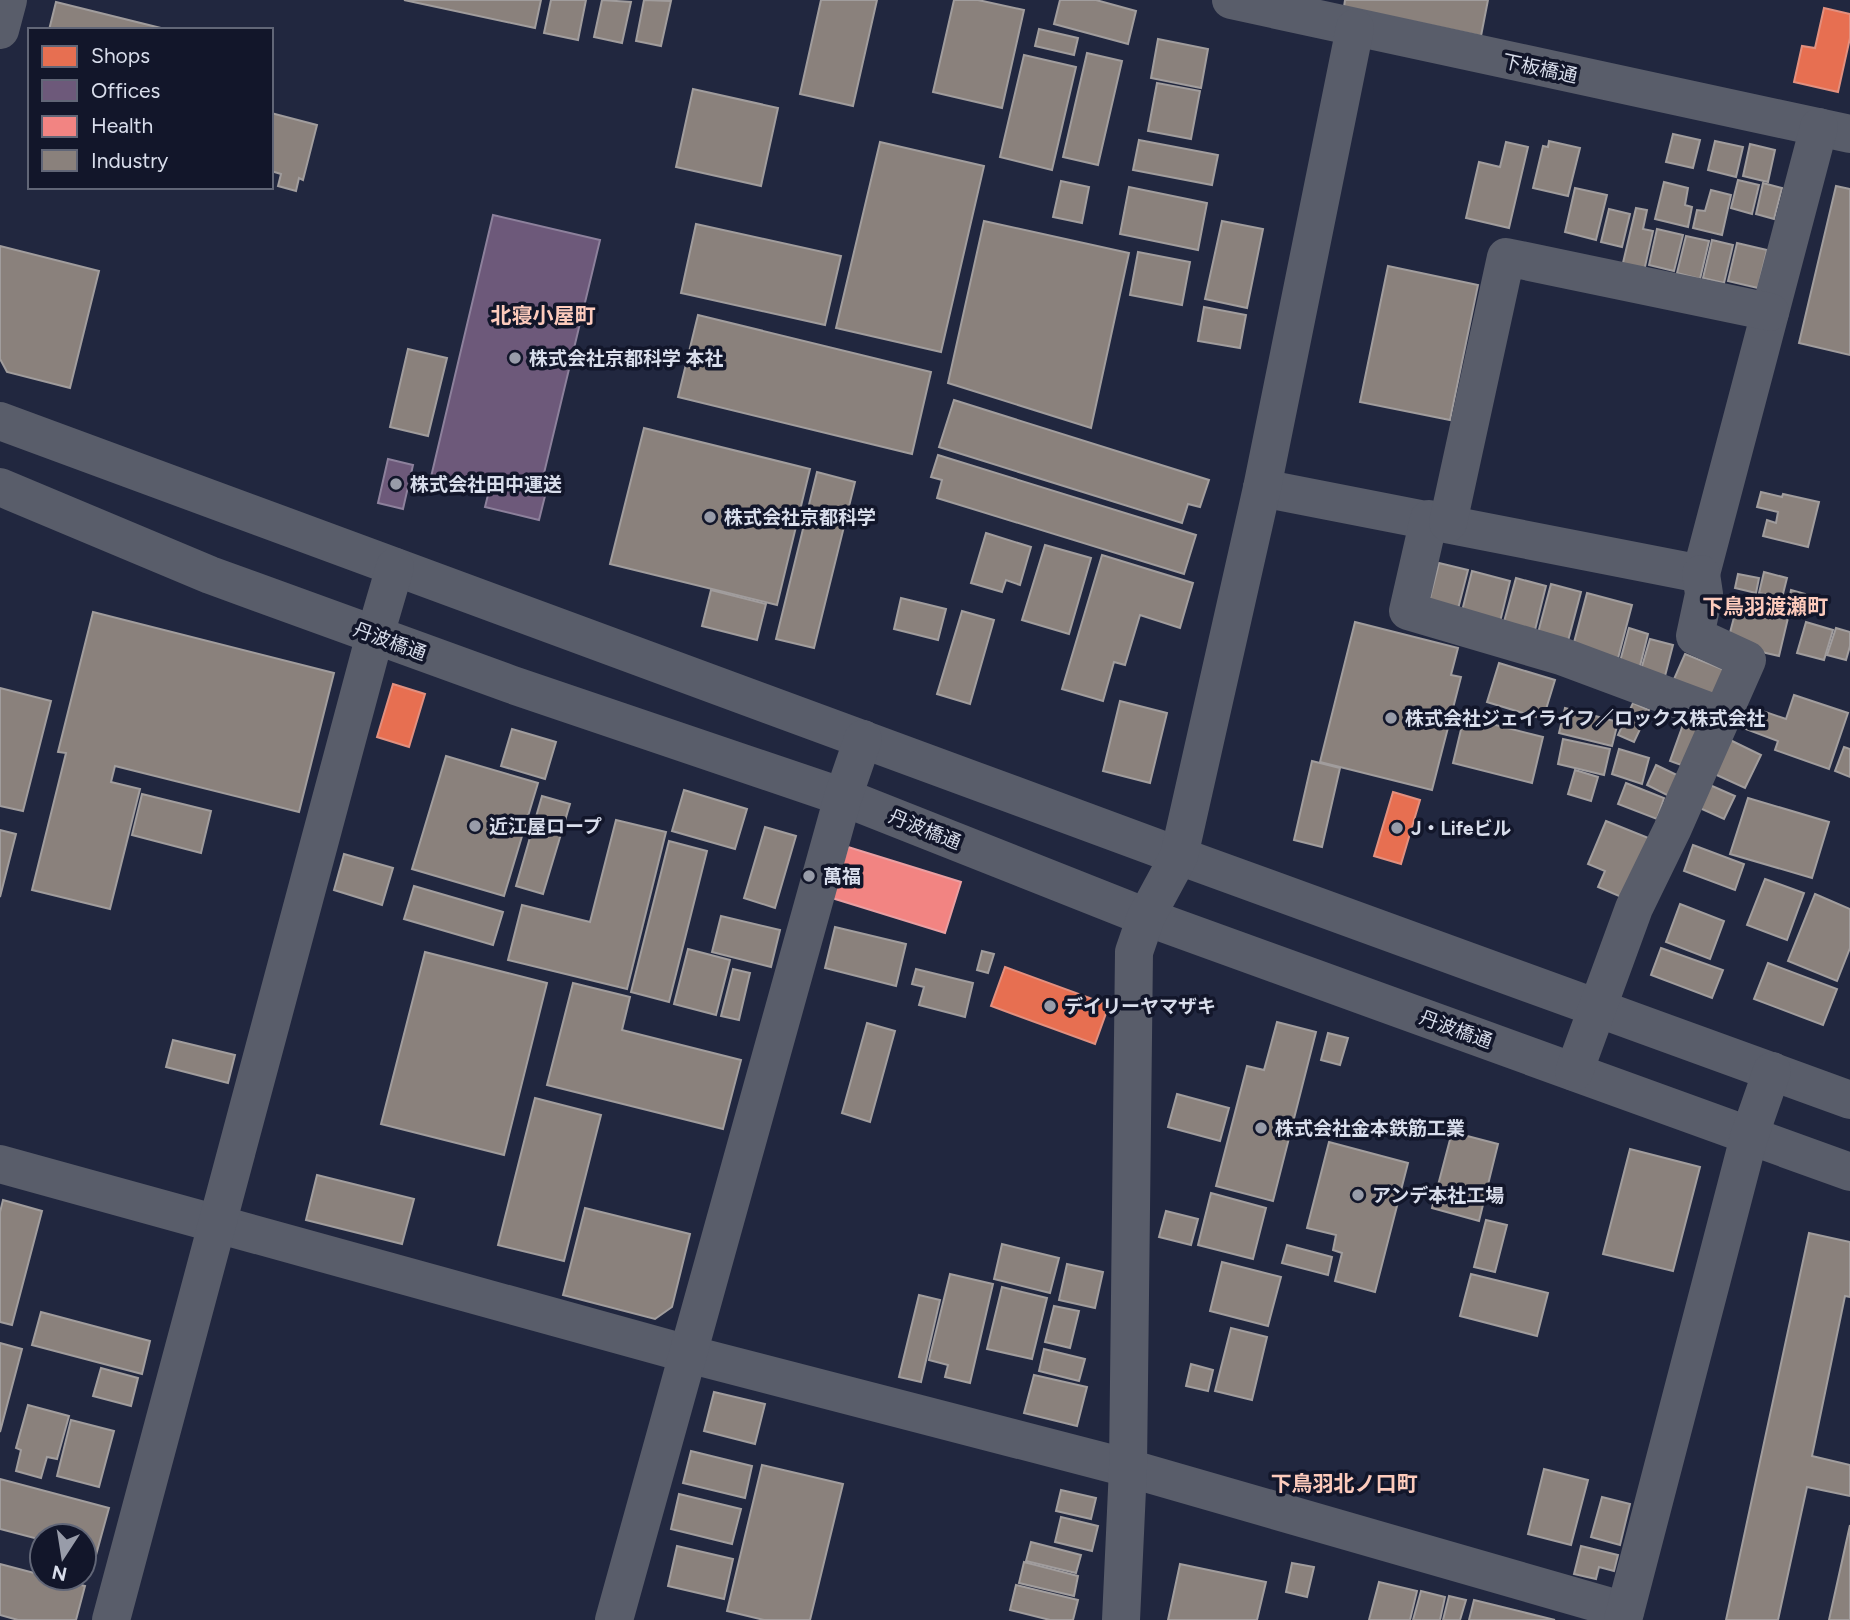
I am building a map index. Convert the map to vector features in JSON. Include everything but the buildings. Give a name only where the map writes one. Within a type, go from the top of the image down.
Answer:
[{"type":"street","points":[[0,30],[8,0]]},
{"type":"street","name":"下板橋通","points":[[1231,0],[1321,10],[1355,28],[1835,131]]},
{"type":"street","points":[[1121,1620],[1128,1468],[1134,952],[1146,917],[1179,856],[1262,488],[1355,28]]},
{"type":"street","points":[[1574,1072],[1634,908],[1748,660],[1695,636],[1704,594],[1701,573],[1770,312],[1835,131]]},
{"type":"street","points":[[1722,716],[1561,656],[1408,611],[1439,521],[1506,257],[1770,312]]},
{"type":"street","points":[[0,421],[1179,856],[1850,1100]]},
{"type":"street","name":"丹波橋通","points":[[0,487],[210,575],[510,684],[843,797],[1146,917],[1850,1172]]},
{"type":"street","points":[[1262,488],[1701,573]]},
{"type":"street","points":[[110,1620],[374,635],[395,567]]},
{"type":"street","points":[[614,1620],[843,797],[863,739]]},
{"type":"street","points":[[0,1164],[688,1354],[1128,1468],[1624,1616],[1749,1137],[1772,1071]]},
{"type":"shaded area","points":[[0,0],[1850,0],[1850,1620],[0,1620]]},
{"type":"place","name":"株式会社京都科学 本社","points":[[515,358]]},
{"type":"place","name":"株式会社田中運送","points":[[396,484]]},
{"type":"place","name":"株式会社京都科学","points":[[710,517]]},
{"type":"place","name":"株式会社ジェイライフ／ロックス株式会社","points":[[1391,718]]},
{"type":"place","name":"近江屋ロープ","points":[[475,826]]},
{"type":"place","name":"J・Lifeビル","points":[[1397,828]]},
{"type":"place","name":"萬福","points":[[809,876]]},
{"type":"place","name":"デイリーヤマザキ","points":[[1050,1006]]},
{"type":"place","name":"株式会社金本鉄筋工業","points":[[1261,1128]]},
{"type":"place","name":"アンデ本社工場","points":[[1358,1195]]},
{"type":"district","name":"北寝小屋町","points":[[543,316]]},
{"type":"district","name":"下鳥羽渡瀬町","points":[[1765,607]]},
{"type":"district","name":"下鳥羽北ノ口町","points":[[1344,1484]]}]
